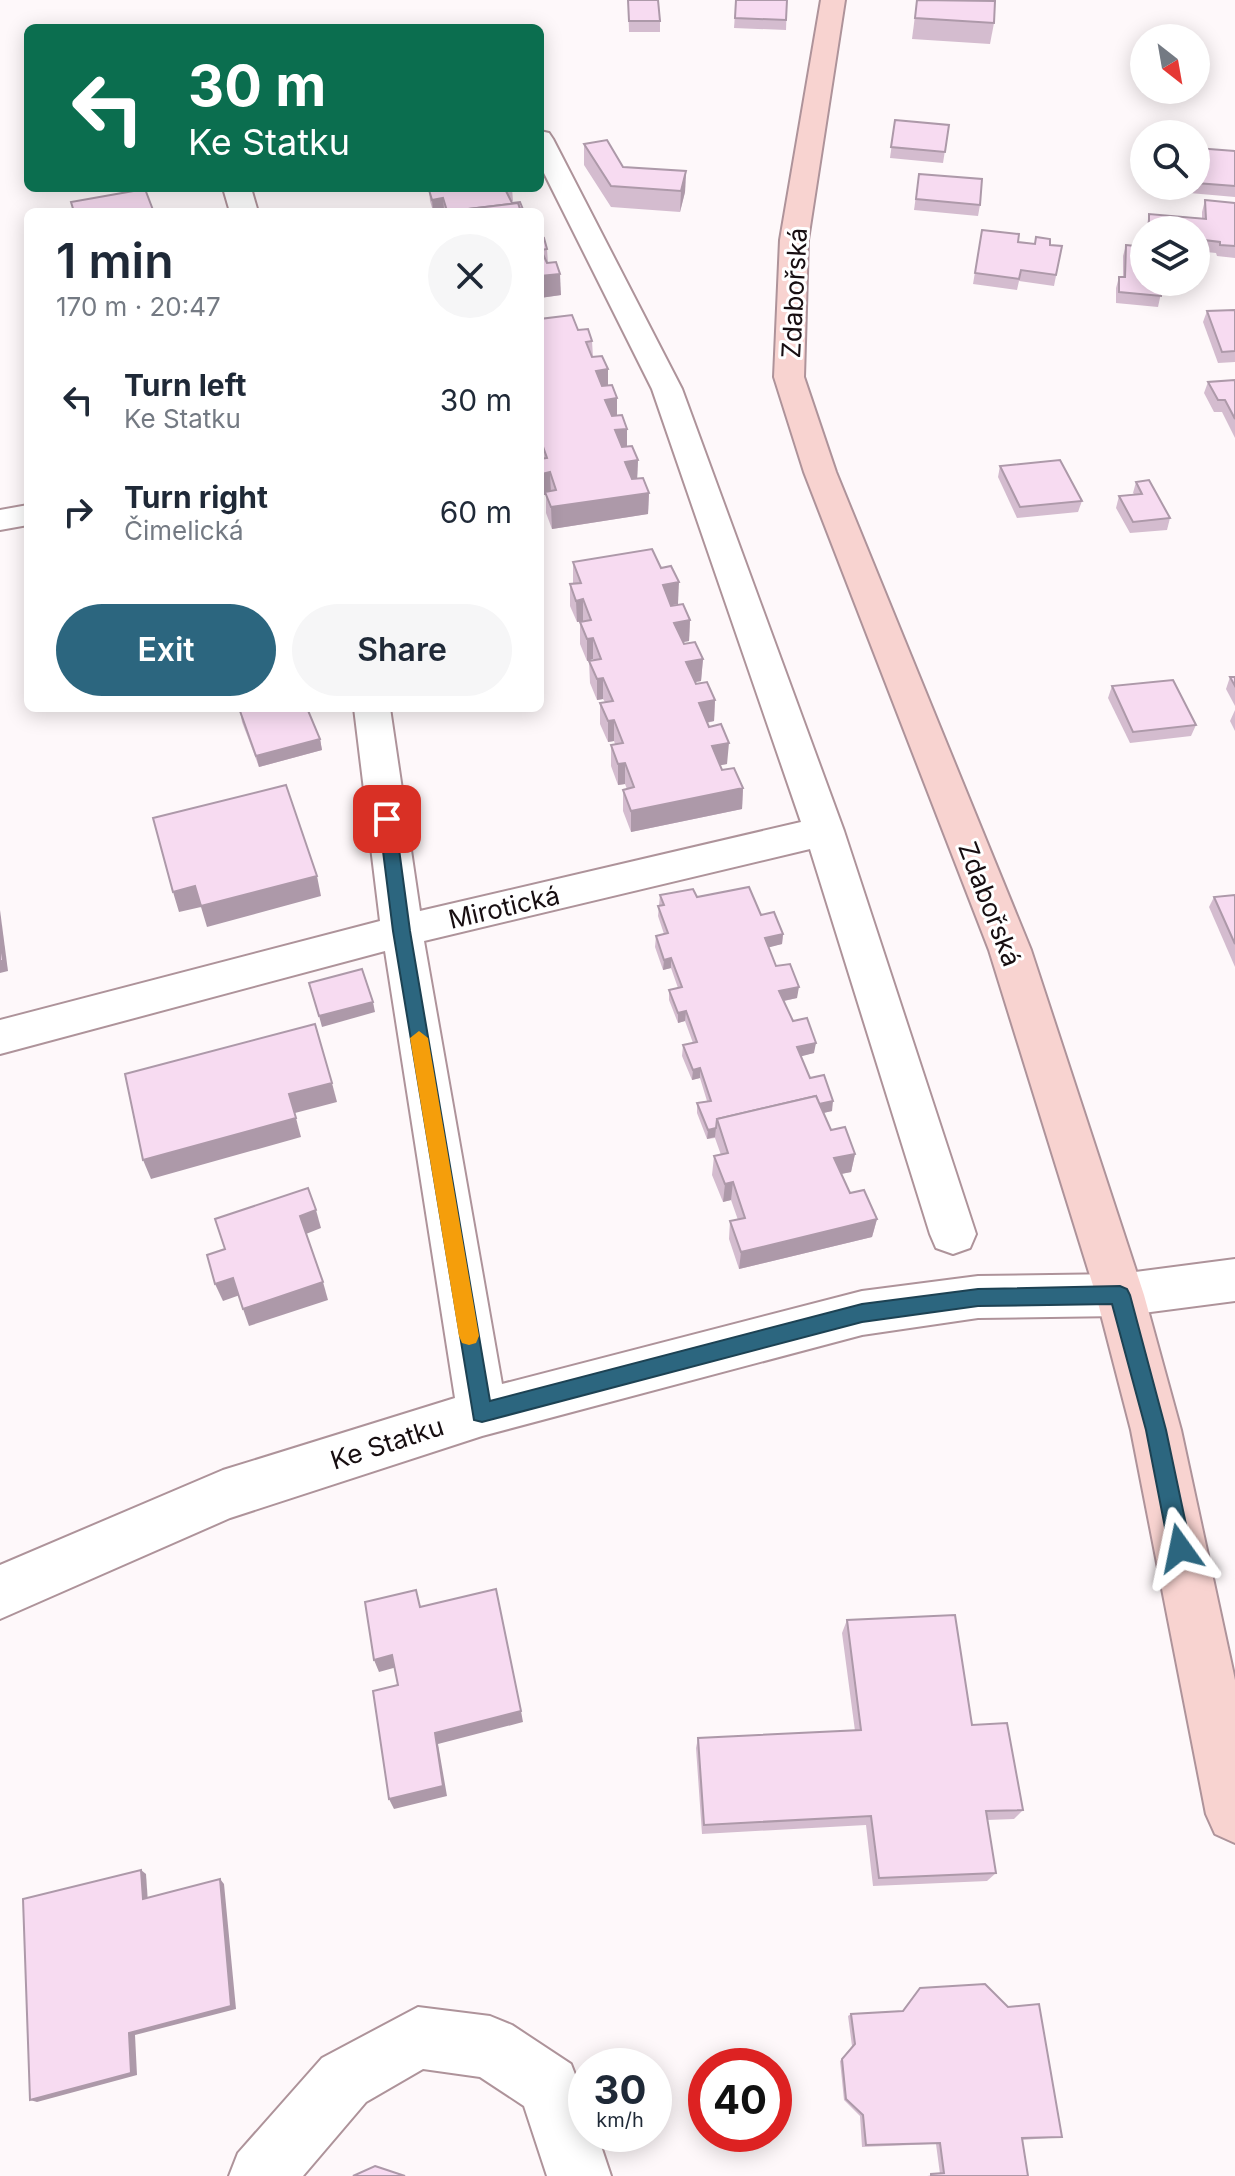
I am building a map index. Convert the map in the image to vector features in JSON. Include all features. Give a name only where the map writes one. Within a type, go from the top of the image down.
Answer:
[{"type":"street","name":"Zdabořská","points":[[833,0],[794,240],[789,377],[820,472],[1010,950],[1120,1295],[1156,1430],[1235,1814]]},
{"type":"street","points":[[544,147],[667,389],[824,831],[953,1234]]},
{"type":"street","points":[[0,520],[24,516]]},
{"type":"street","points":[[373,712],[402,931],[482,1413]]},
{"type":"street","name":"Mirotická","points":[[0,1037],[402,931],[824,831]]},
{"type":"street","name":"Ke Statku","points":[[0,1592],[223,1495],[482,1413],[862,1313],[978,1297],[1120,1295],[1235,1280]]},
{"type":"street","points":[[261,2176],[344,2080],[418,2038],[490,2047],[549,2086],[579,2176]]},
{"type":"building","points":[[628,0],[658,0],[660,21],[629,21]]},
{"type":"building","points":[[736,0],[787,0],[786,20],[735,18]]},
{"type":"building","points":[[917,0],[995,1],[994,23],[915,18]]},
{"type":"building","points":[[895,120],[949,125],[945,152],[891,147]]},
{"type":"building","points":[[607,140],[623,167],[686,171],[681,191],[611,186],[584,144]]},
{"type":"building","points":[[1210,149],[1235,151],[1235,186],[1210,184]]},
{"type":"building","points":[[919,174],[982,179],[980,205],[916,199]]},
{"type":"building","points":[[128,192],[146,192],[152,208],[73,208],[71,202]]},
{"type":"building","points":[[430,192],[506,192],[512,203],[520,202],[522,208],[518,203],[446,208],[443,198],[432,200]]},
{"type":"building","points":[[1205,200],[1235,203],[1235,246],[1210,241],[1210,216],[1206,216]]},
{"type":"building","points":[[518,203],[520,208],[477,208]]},
{"type":"building","points":[[982,230],[1019,234],[1018,242],[1035,244],[1036,237],[1050,239],[1050,245],[1062,246],[1056,275],[1021,270],[1019,279],[975,273]]},
{"type":"building","points":[[1126,245],[1130,245],[1130,293],[1119,292],[1119,277],[1125,277]]},
{"type":"building","points":[[544,256],[547,263],[556,262],[560,274],[544,276]]},
{"type":"building","points":[[1235,310],[1235,351],[1222,352],[1207,311]]},
{"type":"building","points":[[572,315],[578,330],[588,329],[592,341],[586,342],[592,357],[602,356],[608,369],[596,371],[602,386],[612,385],[617,398],[605,400],[612,416],[622,415],[627,429],[615,430],[622,447],[632,446],[638,460],[625,462],[632,479],[643,478],[649,493],[551,507],[545,492],[556,490],[550,472],[544,474],[544,458],[547,458],[544,450],[544,318]]},
{"type":"building","points":[[1235,380],[1235,419],[1225,400],[1218,400],[1208,382]]},
{"type":"building","points":[[1060,460],[1082,501],[1020,507],[1000,466]]},
{"type":"building","points":[[1149,480],[1170,518],[1133,522],[1119,496],[1142,494],[1136,482]]},
{"type":"building","points":[[652,549],[661,568],[671,566],[679,582],[663,585],[671,606],[683,604],[690,620],[674,623],[684,644],[695,642],[703,659],[686,662],[696,684],[707,682],[715,700],[699,703],[709,727],[721,724],[729,743],[712,746],[722,770],[734,768],[743,788],[631,811],[623,790],[634,787],[625,763],[618,764],[611,745],[623,743],[614,720],[608,721],[600,703],[613,701],[603,678],[597,679],[589,661],[601,659],[593,638],[587,639],[580,622],[591,620],[583,599],[576,601],[570,584],[581,583],[573,562]]},
{"type":"building","points":[[1173,680],[1196,725],[1133,732],[1112,686]]},
{"type":"building","points":[[240,712],[309,712],[320,739],[256,756]]},
{"type":"building","points":[[286,785],[317,876],[201,906],[195,886],[173,892],[153,818]]},
{"type":"building","points":[[749,887],[761,915],[774,912],[783,934],[765,938],[776,966],[790,964],[799,987],[779,991],[793,1021],[807,1018],[816,1043],[797,1047],[810,1078],[824,1075],[833,1101],[819,1104],[816,1096],[717,1119],[716,1128],[708,1130],[697,1103],[711,1101],[700,1068],[693,1070],[683,1045],[697,1042],[686,1011],[678,1013],[669,990],[682,987],[671,958],[664,960],[656,936],[668,933],[658,906],[664,905],[660,895],[693,889],[697,897]]},
{"type":"building","points":[[1235,895],[1235,944],[1214,897]]},
{"type":"building","points":[[362,969],[373,1002],[319,1016],[309,983]]},
{"type":"building","points":[[315,1024],[332,1083],[289,1094],[296,1118],[143,1160],[125,1074]]},
{"type":"building","points":[[816,1096],[831,1130],[845,1127],[855,1154],[834,1158],[850,1193],[864,1190],[877,1219],[741,1252],[730,1221],[745,1218],[733,1182],[725,1184],[714,1156],[728,1153],[717,1119]]},
{"type":"building","points":[[308,1188],[316,1210],[300,1216],[323,1282],[243,1309],[233,1278],[215,1284],[207,1255],[225,1249],[215,1219]]},
{"type":"building","points":[[496,1589],[521,1711],[435,1733],[443,1786],[389,1799],[373,1691],[398,1685],[392,1655],[374,1660],[365,1602],[416,1590],[420,1607]]},
{"type":"building","points":[[955,1615],[972,1725],[1007,1723],[1023,1810],[986,1811],[996,1873],[879,1878],[871,1816],[704,1825],[698,1738],[861,1730],[847,1620]]},
{"type":"building","points":[[141,1870],[143,1899],[220,1879],[231,2006],[129,2033],[131,2073],[30,2100],[23,1899]]},
{"type":"building","points":[[985,1984],[1008,2007],[1039,2004],[1062,2137],[1022,2138],[1028,2176],[931,2176],[944,2173],[940,2143],[866,2145],[863,2115],[846,2099],[842,2059],[855,2044],[851,2014],[903,2011],[920,1988]]},
{"type":"building","points":[[375,2166],[405,2176],[353,2176]]},
{"type":"slow traffic","points":[[419,1038],[469,1336]]},
{"type":"route","points":[[387,819],[402,931],[482,1413],[862,1313],[978,1297],[1120,1295],[1156,1430],[1180,1548]]}]
